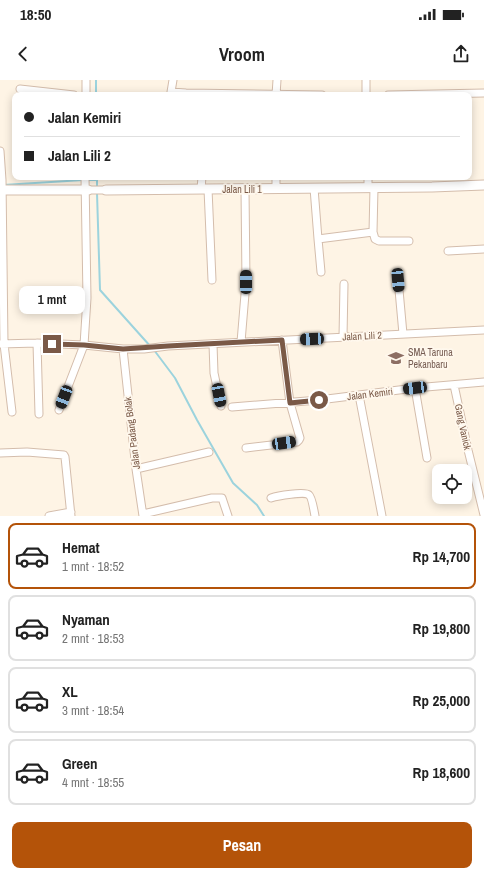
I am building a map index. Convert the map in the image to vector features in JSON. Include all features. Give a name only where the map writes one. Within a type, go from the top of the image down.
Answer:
[{"type":"street","points":[[86,80],[86,92]]},
{"type":"street","points":[[171,92],[173,80]]},
{"type":"street","points":[[276,92],[277,80]]},
{"type":"street","points":[[366,80],[366,92]]},
{"type":"street","points":[[20,89],[38,92]]},
{"type":"street","points":[[472,93],[484,93]]},
{"type":"street","points":[[0,151],[2,180],[2,344],[12,412]]},
{"type":"street","points":[[202,180],[212,280]]},
{"type":"street","points":[[276,180],[276,188]]},
{"type":"street","points":[[369,180],[371,188],[373,232],[375,239],[409,241]]},
{"type":"street","points":[[59,410],[84,345],[87,298],[86,185]]},
{"type":"street","name":"Jalan Lili 1","points":[[1,190],[86,185],[106,190],[371,188],[484,185]]},
{"type":"street","points":[[314,188],[321,272]]},
{"type":"street","points":[[241,342],[246,282],[245,189]]},
{"type":"street","points":[[318,239],[373,232]]},
{"type":"street","points":[[448,251],[484,249]]},
{"type":"street","points":[[398,280],[403,334]]},
{"type":"street","points":[[343,338],[344,284]]},
{"type":"street","name":"Jalan Lili 2","points":[[123,349],[484,330]]},
{"type":"street","points":[[246,448],[297,442],[300,440],[290,403],[282,340]]},
{"type":"street","points":[[2,344],[37,343],[84,345],[123,349]]},
{"type":"street","points":[[37,343],[39,414]]},
{"type":"street","points":[[213,344],[214,373],[221,406]]},
{"type":"street","name":"Jalan Padang Bolak","points":[[123,349],[136,469],[143,515]]},
{"type":"street","name":"Jalan Kemiri","points":[[232,407],[290,403],[359,396],[415,388],[484,382]]},
{"type":"street","name":"Gang Vanick","points":[[454,385],[484,515]]},
{"type":"street","points":[[415,388],[427,458]]},
{"type":"street","points":[[359,396],[382,516]]},
{"type":"street","points":[[0,453],[27,452],[64,455],[71,514],[49,516]]},
{"type":"street","points":[[136,469],[209,452]]},
{"type":"street","points":[[271,498],[308,494],[312,500],[315,516]]},
{"type":"street","points":[[143,515],[212,498],[222,498],[228,516]]},
{"type":"waterway","points":[[96,80],[96,92]]},
{"type":"waterway","points":[[3,185],[83,180]]},
{"type":"waterway","points":[[87,180],[97,180]]},
{"type":"waterway","points":[[97,180],[97,188]]},
{"type":"waterway","points":[[97,193],[100,290],[151,347]]},
{"type":"waterway","points":[[154,350],[175,378],[233,483],[257,505],[264,516]]},
{"type":"place","name":"SMA Taruna Pekanbaru","points":[[396,358]]},
{"type":"route","points":[[52,344],[84,345],[123,349],[282,340],[290,403],[319,400]]}]
